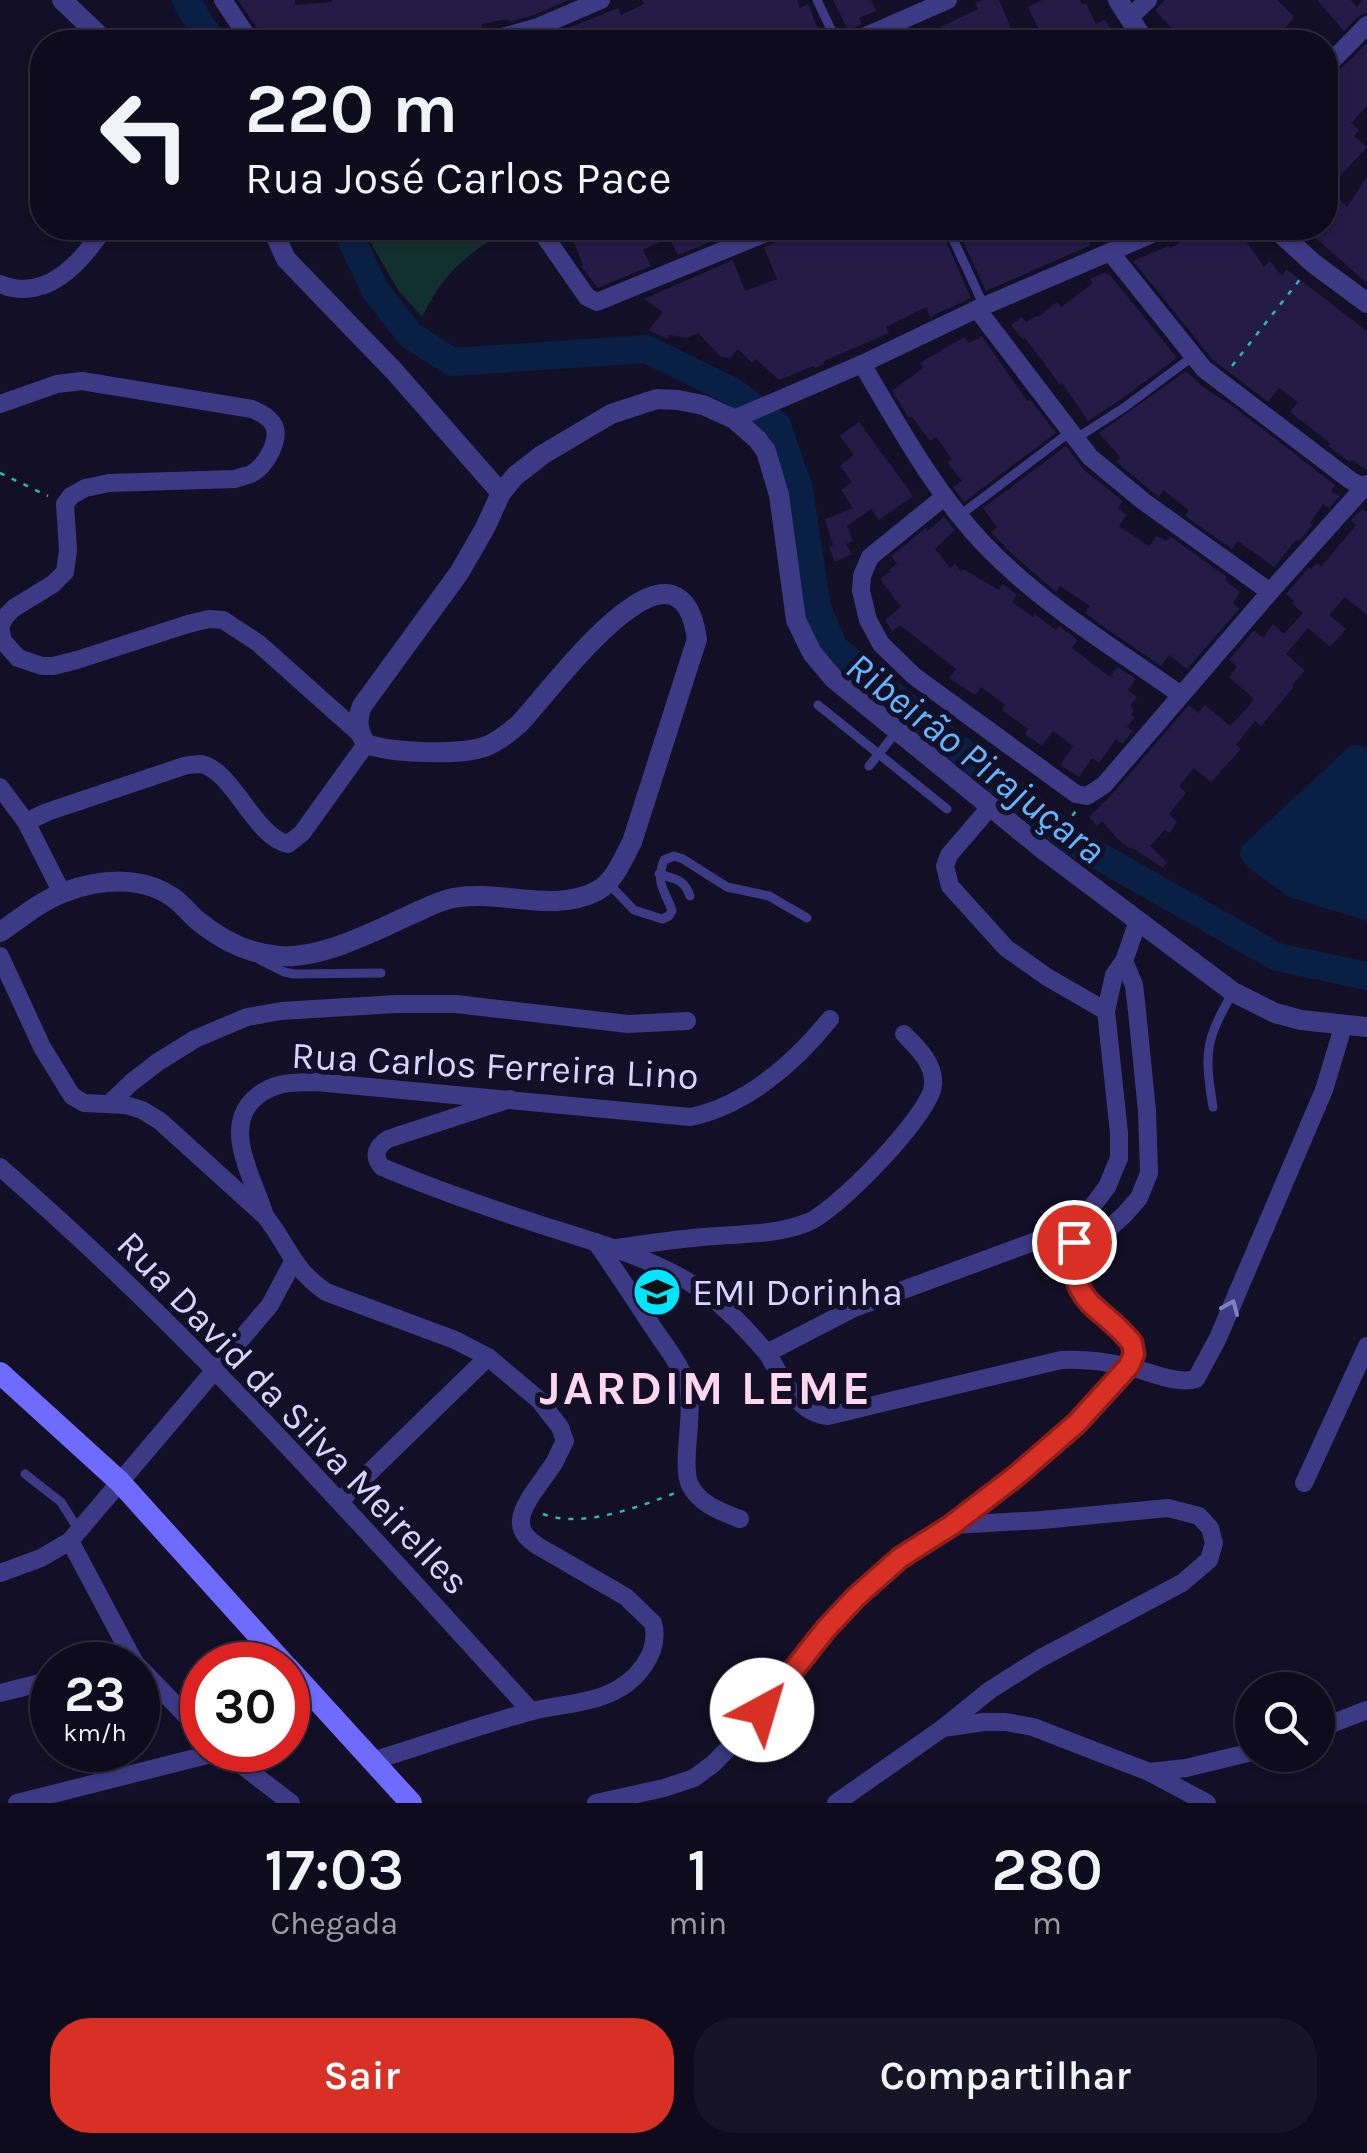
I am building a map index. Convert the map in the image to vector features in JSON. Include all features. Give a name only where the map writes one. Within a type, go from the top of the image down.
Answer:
[{"type":"main road","points":[[0,1373],[120,1482],[264,1642]]},
{"type":"main road","points":[[310,1693],[412,1803]]},
{"type":"street","points":[[62,0],[93,30]]},
{"type":"street","points":[[223,0],[243,30]]},
{"type":"street","points":[[550,30],[601,0]]},
{"type":"street","points":[[879,30],[948,0]]},
{"type":"street","points":[[1124,9],[1148,0]]},
{"type":"street","points":[[1338,54],[1367,24]]},
{"type":"street","points":[[0,284],[16,290],[45,286],[59,279],[94,240]]},
{"type":"street","points":[[277,240],[286,259],[395,372],[501,493]]},
{"type":"street","points":[[548,240],[590,300],[600,302],[749,240]]},
{"type":"street","points":[[734,419],[1140,240]]},
{"type":"street","points":[[1289,240],[1367,303]]},
{"type":"street","points":[[944,497],[870,557],[861,591],[868,620],[882,644],[914,676],[1076,794],[1086,796],[1104,785],[1366,486],[1350,480],[1219,383],[1192,357],[1111,253]]},
{"type":"street","points":[[980,308],[1073,436],[1110,476],[1270,592]]},
{"type":"street","points":[[862,364],[944,497],[982,542],[1017,576],[1180,695]]},
{"type":"street","points":[[0,404],[56,384],[82,381],[252,409],[274,424],[275,434],[262,466],[235,479],[109,483],[85,488],[72,496],[64,504],[68,550],[65,572],[14,608],[0,627],[3,641],[18,658],[53,666],[188,624],[223,620],[258,642],[362,738],[382,750],[456,750],[487,746],[502,738],[518,725],[595,636],[632,607],[658,594],[670,594],[688,606],[697,639],[632,842],[608,883],[586,896],[567,900],[469,896],[449,899],[320,951],[283,957],[250,952],[223,939],[174,898],[150,884],[124,881],[62,893],[0,932]]},
{"type":"street","points":[[26,822],[199,764],[216,772],[274,839],[288,844],[302,832],[362,738],[362,706],[458,572],[501,493],[515,476],[542,454],[610,414],[657,399],[678,400],[703,405],[734,419],[757,439],[772,464],[796,620],[812,653],[834,679],[991,806],[1233,992],[1288,1017],[1367,1027]]},
{"type":"street","points":[[0,787],[26,822],[62,893]]},
{"type":"street","points":[[991,806],[949,855],[945,866],[950,886],[1006,948],[1106,1011]]},
{"type":"street","points":[[767,1353],[854,1308],[1076,1226],[1107,1187],[1119,1158],[1106,1011],[1114,975],[1124,962],[1138,921]]},
{"type":"street","points":[[0,956],[42,1047],[64,1086],[77,1100],[133,1106],[160,1121],[265,1216],[308,1280],[326,1292],[488,1356],[539,1400],[560,1427],[565,1441],[525,1507],[520,1524],[527,1538],[626,1598],[653,1623],[656,1633],[642,1670],[606,1695],[531,1712],[372,1762]]},
{"type":"street","points":[[1073,1261],[1140,1198],[1150,1174],[1136,998],[1124,962]]},
{"type":"street","points":[[110,1104],[158,1062],[195,1039],[247,1017],[281,1011],[456,1004],[628,1024],[687,1021]]},
{"type":"street","name":"Rua Carlos Ferreira Lino","points":[[265,1216],[238,1126],[245,1108],[271,1086],[316,1082],[690,1117],[712,1113],[772,1077],[830,1019]]},
{"type":"street","points":[[510,1099],[388,1139],[376,1152],[378,1162],[462,1199],[616,1248],[695,1286],[745,1328],[806,1410],[828,1416],[1061,1360],[1085,1358],[1179,1380],[1196,1378],[1218,1338],[1324,1090],[1344,1024]]},
{"type":"street","points":[[616,1248],[791,1228],[808,1223],[837,1204],[930,1101],[932,1071],[904,1034]]},
{"type":"street","name":"Rua David da Silva Meirelles","points":[[0,1167],[215,1368],[531,1712]]},
{"type":"street","points":[[596,1803],[694,1778],[713,1764],[856,1597],[900,1558],[952,1525],[1016,1476],[1077,1423],[1129,1366],[1134,1354],[1132,1343],[1080,1292],[1073,1261],[1076,1226]]},
{"type":"street","points":[[596,1242],[662,1341],[689,1390],[687,1463],[691,1487],[710,1506],[740,1519]]},
{"type":"street","points":[[0,1573],[41,1558],[75,1536],[270,1305],[293,1262]]},
{"type":"street","points":[[1304,1483],[1367,1346]]},
{"type":"street","points":[[340,1502],[488,1356]]},
{"type":"street","points":[[836,1803],[858,1797],[990,1690],[1041,1658],[1182,1583],[1209,1560],[1214,1543],[1210,1528],[1199,1516],[1168,1508],[952,1525]]},
{"type":"street","points":[[75,1536],[125,1642]]},
{"type":"street","points":[[0,1693],[30,1686]]},
{"type":"street","points":[[160,1689],[180,1710]]},
{"type":"street","points":[[1335,1722],[1367,1710]]},
{"type":"street","points":[[944,1728],[1006,1722],[1034,1727],[1148,1772],[1207,1803]]},
{"type":"street","points":[[1148,1772],[1235,1756]]},
{"type":"street","points":[[17,1803],[180,1761]]},
{"type":"street","points":[[251,1772],[292,1803]]},
{"type":"lane","points":[[817,0],[831,30]]},
{"type":"lane","points":[[953,240],[980,308]]},
{"type":"lane","points":[[959,516],[1073,436],[1125,407],[1192,357]]},
{"type":"lane","points":[[818,705],[947,809]]},
{"type":"lane","points":[[869,766],[897,731]]},
{"type":"lane","points":[[608,883],[634,910],[662,920],[672,911],[659,874],[664,860],[674,856],[727,887],[768,896],[807,918]]},
{"type":"lane","points":[[659,874],[680,881],[690,896]]},
{"type":"lane","points":[[250,952],[265,963],[294,974],[381,973]]},
{"type":"lane","points":[[1213,1107],[1207,1053],[1214,1028],[1233,992]]},
{"type":"lane","points":[[25,1474],[61,1502],[75,1536]]},
{"type":"path","points":[[1219,383],[1313,263]]},
{"type":"path","points":[[0,473],[64,504]]},
{"type":"path","points":[[1055,837],[1073,815]]},
{"type":"path","points":[[525,1507],[558,1520],[595,1516],[635,1508],[691,1487]]},
{"type":"green space","points":[[369,240],[490,240],[458,266],[422,317],[398,290]]},
{"type":"water","points":[[1358,744],[1367,748],[1367,921],[1289,897],[1245,865],[1240,856],[1241,847],[1349,747]]},
{"type":"building","points":[[238,0],[295,0],[295,5],[332,0],[569,0],[509,22],[508,19],[482,24],[483,30],[258,30]]},
{"type":"building","points":[[642,0],[797,0],[800,8],[808,4],[818,29],[563,30],[618,8],[621,15],[644,4]]},
{"type":"building","points":[[833,0],[871,0],[876,11],[859,18],[862,24],[848,30]]},
{"type":"building","points":[[999,0],[1012,30],[941,30],[940,27],[978,9],[975,3]]},
{"type":"building","points":[[1042,0],[1080,0],[1082,5],[1086,3],[1096,24],[1105,20],[1112,30],[1039,30],[1028,7]]},
{"type":"building","points":[[1165,0],[1277,0],[1294,17],[1284,30],[1173,30],[1155,10]]},
{"type":"building","points":[[1317,0],[1351,0],[1357,7],[1367,0],[1367,13],[1344,31]]},
{"type":"building","points":[[1367,43],[1367,106],[1351,123],[1359,130],[1354,136],[1367,147],[1338,178],[1338,71]]},
{"type":"building","points":[[1367,177],[1367,283],[1318,240],[1338,240],[1338,198],[1347,207]]},
{"type":"building","points":[[573,240],[665,240],[643,250],[651,266],[598,288]]},
{"type":"building","points":[[670,240],[716,240],[678,255]]},
{"type":"building","points":[[781,240],[945,240],[971,298],[930,317],[926,307],[886,327],[889,333],[815,368],[779,380],[738,349],[730,358],[721,357],[698,333],[687,338],[669,335],[667,339],[649,330],[663,312],[644,299],[733,260],[745,291],[777,279],[764,247]]},
{"type":"building","points":[[963,240],[1087,240],[1091,245],[986,291]]},
{"type":"building","points":[[1185,240],[1245,240],[1264,267],[1270,261],[1282,276],[1286,269],[1367,331],[1367,470],[1328,446],[1330,443],[1290,412],[1298,402],[1279,388],[1268,402],[1213,360],[1133,261]]},
{"type":"building","points":[[1104,273],[1110,275],[1177,358],[1088,421],[1062,383],[1011,325],[1022,317],[1026,322],[1038,317],[1057,302],[1061,307],[1093,283],[1089,279]]},
{"type":"building","points":[[982,336],[1027,401],[1030,399],[1056,433],[964,502],[953,487],[962,481],[947,462],[952,459],[936,437],[930,441],[909,418],[892,391],[923,368],[920,363],[964,337],[969,343]]},
{"type":"building","points":[[1186,371],[1335,485],[1331,491],[1340,496],[1329,508],[1323,504],[1312,526],[1274,567],[1238,541],[1232,549],[1185,516],[1189,510],[1163,490],[1159,497],[1151,491],[1120,465],[1120,457],[1099,433]]},
{"type":"building","points":[[859,422],[913,496],[879,520],[871,509],[847,526],[853,541],[846,544],[852,554],[835,562],[825,519],[853,508],[841,490],[852,482],[840,466],[854,455],[840,436]]},
{"type":"building","points":[[1066,446],[1083,469],[1123,501],[1118,508],[1127,515],[1119,526],[1149,546],[1157,536],[1166,541],[1170,536],[1227,577],[1225,580],[1240,592],[1233,603],[1239,609],[1187,669],[1169,655],[1161,666],[1110,631],[1085,613],[1090,606],[1060,586],[1056,592],[991,532],[997,527],[983,508]]},
{"type":"building","points":[[1362,509],[1367,512],[1367,615],[1345,597],[1329,615],[1346,629],[1330,647],[1308,628],[1286,654],[1305,671],[1294,687],[1261,726],[1255,721],[1236,745],[1241,749],[1211,782],[1194,768],[1179,786],[1186,793],[1169,814],[1177,822],[1150,846],[1167,862],[1163,868],[1130,849],[1102,821],[1097,826],[1089,817],[1189,705],[1198,713],[1205,705],[1230,726],[1247,708],[1254,699],[1229,677],[1237,667],[1229,660],[1254,630],[1263,638],[1273,624],[1284,634],[1303,613],[1286,594],[1309,567],[1317,563],[1321,567],[1356,525],[1351,520]]},
{"type":"building","points":[[944,517],[955,530],[935,549],[950,568],[955,564],[999,590],[1003,584],[1017,595],[1012,602],[1078,640],[1072,648],[1110,677],[1118,667],[1136,679],[1128,690],[1137,697],[1130,706],[1135,717],[1127,727],[1133,731],[1122,744],[1116,739],[1099,763],[1092,758],[1079,777],[1060,765],[1073,746],[1053,731],[1042,746],[1025,734],[1028,729],[1002,710],[1005,705],[981,687],[975,695],[949,678],[956,669],[900,625],[892,631],[885,620],[901,607],[880,579],[897,564],[891,556]]},
{"type":"waterway","name":"Ribeirão Pirajuçara","points":[[186,0],[204,30]]},
{"type":"waterway","name":"Ribeirão Pirajuçara","points":[[352,240],[375,290],[410,335],[452,362],[646,349],[734,392],[777,425],[799,490],[817,608],[834,648],[1074,842],[1277,957],[1367,976]]},
{"type":"place","name":"EMI Dorinha","points":[[657,1292]]},
{"type":"district","name":"JARDIM LEME","points":[[706,1388]]},
{"type":"route","points":[[762,1710],[856,1597],[900,1558],[952,1525],[1016,1476],[1077,1423],[1129,1366],[1134,1354],[1132,1343],[1080,1292],[1075,1278],[1074,1242]]}]
